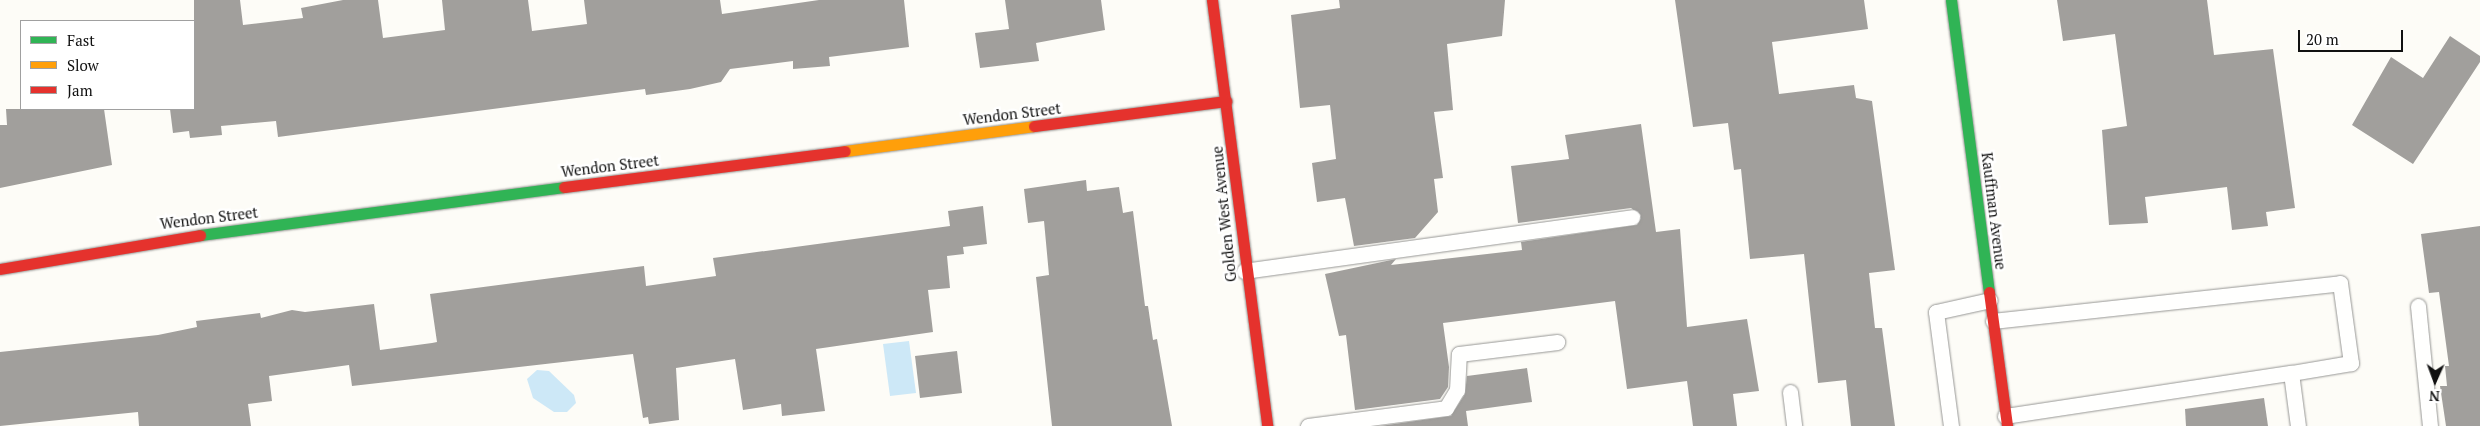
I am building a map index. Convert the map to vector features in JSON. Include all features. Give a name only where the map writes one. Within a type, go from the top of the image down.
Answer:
[{"type":"street","name":"Golden West Avenue","points":[[1212,0],[1226,101],[1244,270],[1267,426]]},
{"type":"street","name":"Kauffman Avenue","points":[[1951,0],[2006,421]]},
{"type":"street","name":"Wendon Street","points":[[0,269],[137,243],[1226,101]]},
{"type":"lane","points":[[1244,270],[1632,217]]},
{"type":"lane","points":[[1993,321],[2340,283],[2352,363],[2006,421]]},
{"type":"lane","points":[[1951,426],[1936,312],[1990,300]]},
{"type":"lane","points":[[2418,306],[2430,426]]},
{"type":"lane","points":[[1308,426],[1446,408],[1457,390],[1459,354],[1557,342]]},
{"type":"lane","points":[[2291,373],[2298,426]]},
{"type":"lane","points":[[1790,392],[1794,426]]},
{"type":"water","points":[[909,341],[916,393],[890,396],[883,344]]},
{"type":"water","points":[[537,370],[549,371],[574,395],[576,403],[567,412],[554,412],[533,398],[527,379]]},
{"type":"building","points":[[194,0],[240,0],[243,25],[303,18],[301,8],[343,0],[378,0],[383,38],[445,30],[442,0],[528,0],[532,31],[587,24],[584,0],[720,0],[722,14],[819,0],[904,0],[909,47],[829,57],[830,66],[793,69],[793,61],[730,69],[721,82],[690,89],[646,95],[645,89],[278,137],[276,121],[221,126],[222,135],[190,138],[189,131],[173,133],[170,110],[195,110]]},
{"type":"building","points":[[1005,0],[1101,0],[1105,30],[1036,43],[1039,61],[980,68],[975,33],[1009,29]]},
{"type":"building","points":[[1339,0],[1505,0],[1502,36],[1447,44],[1453,110],[1434,112],[1443,178],[1434,179],[1438,212],[1415,238],[1354,246],[1345,198],[1317,202],[1312,163],[1336,159],[1330,105],[1300,108],[1291,15],[1340,8]]},
{"type":"building","points":[[1675,0],[1864,0],[1868,29],[1772,42],[1779,94],[1854,85],[1856,98],[1872,101],[1895,270],[1869,273],[1875,328],[1882,328],[1895,426],[1851,426],[1846,380],[1818,383],[1804,254],[1750,259],[1741,169],[1734,170],[1728,123],[1693,127]]},
{"type":"building","points":[[2057,0],[2207,0],[2214,55],[2273,49],[2295,208],[2266,212],[2268,226],[2232,230],[2227,187],[2145,197],[2148,223],[2109,225],[2102,130],[2127,126],[2115,34],[2063,41]]},
{"type":"building","points":[[2450,36],[2480,56],[2480,62],[2413,164],[2352,125],[2391,57],[2423,78]]},
{"type":"building","points":[[6,109],[104,110],[112,165],[0,188],[0,125],[7,125]]},
{"type":"building","points":[[1641,124],[1656,232],[1680,229],[1687,327],[1747,319],[1759,391],[1733,394],[1737,426],[1693,426],[1687,381],[1627,389],[1615,301],[1443,323],[1449,367],[1448,387],[1440,399],[1355,410],[1346,335],[1339,336],[1325,274],[1396,259],[1391,265],[1522,250],[1521,242],[1637,225],[1641,215],[1631,208],[1518,223],[1511,166],[1569,159],[1565,135]]},
{"type":"building","points":[[1086,180],[1087,191],[1119,187],[1123,213],[1133,211],[1145,306],[1148,306],[1153,340],[1157,339],[1172,426],[1052,426],[1036,277],[1049,275],[1044,221],[1028,223],[1024,189]]},
{"type":"building","points":[[983,206],[987,244],[963,247],[964,254],[947,256],[950,288],[928,290],[933,332],[816,349],[825,411],[782,416],[781,404],[743,410],[735,359],[676,368],[679,420],[649,424],[648,417],[643,418],[633,354],[352,386],[349,365],[269,376],[272,401],[248,404],[251,426],[139,426],[138,412],[0,426],[0,352],[158,335],[197,327],[196,321],[260,313],[261,318],[292,310],[305,312],[374,304],[380,350],[432,343],[437,342],[430,294],[644,266],[646,286],[716,276],[713,258],[950,226],[948,211]]},
{"type":"building","points":[[2480,226],[2480,426],[2446,426],[2440,386],[2447,386],[2445,366],[2449,366],[2439,292],[2429,293],[2421,234]]},
{"type":"building","points":[[957,351],[962,393],[920,398],[915,356]]},
{"type":"building","points":[[1527,368],[1532,402],[1466,411],[1468,426],[1380,426],[1451,416],[1465,394],[1467,376]]},
{"type":"building","points":[[2264,398],[2268,426],[2186,426],[2185,409]]},
{"type":"traffic: fast","points":[[1951,0],[1989,292]]},
{"type":"traffic: fast","points":[[200,235],[564,187]]},
{"type":"traffic: slow","points":[[845,151],[1034,126]]},
{"type":"traffic: jam","points":[[1212,0],[1267,426]]},
{"type":"traffic: jam","points":[[1034,126],[1226,101]]},
{"type":"traffic: jam","points":[[564,187],[845,151]]},
{"type":"traffic: jam","points":[[0,269],[200,235]]},
{"type":"traffic: jam","points":[[1989,292],[2007,426]]}]
